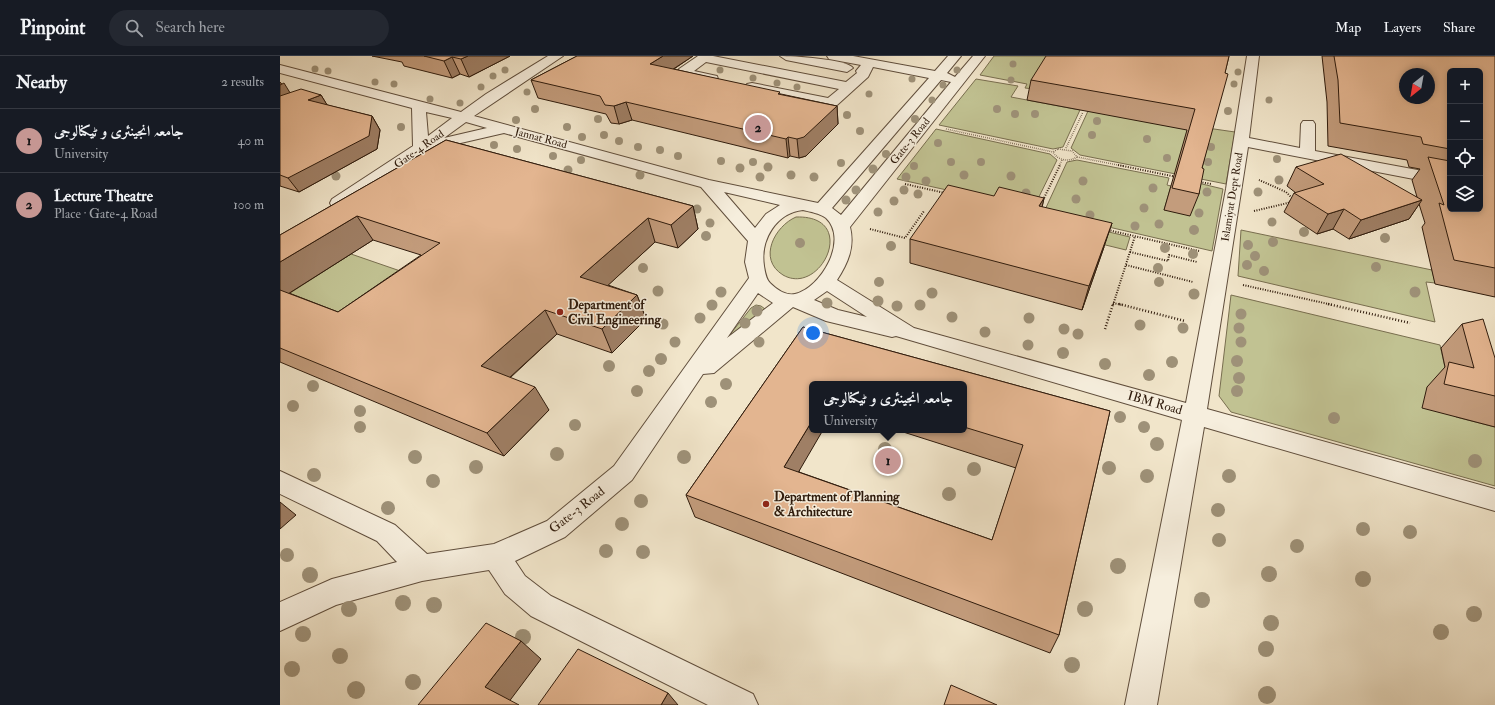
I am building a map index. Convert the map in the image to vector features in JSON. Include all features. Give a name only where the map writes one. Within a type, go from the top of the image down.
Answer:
[{"type":"street","name":"Gate-4 Road","points":[[325,212],[421,148],[491,97],[557,56]]},
{"type":"street","points":[[786,56],[938,75],[959,80]]},
{"type":"street","points":[[833,56],[866,67]]},
{"type":"street","points":[[822,209],[955,56]]},
{"type":"street","name":"Gate-3 Road","points":[[842,224],[979,56]]},
{"type":"street","points":[[1241,141],[1253,56]]},
{"type":"street","points":[[725,82],[684,72],[705,57],[849,87]]},
{"type":"street","points":[[740,85],[826,103],[834,101],[864,72],[866,67]]},
{"type":"street","name":"Jannat Road","points":[[280,70],[505,128],[706,184],[803,205]]},
{"type":"street","points":[[316,93],[337,84]]},
{"type":"street","points":[[419,106],[421,148],[505,128]]},
{"type":"street","points":[[1307,154],[1308,124]]},
{"type":"street","name":"Islamiyat Dept Road","points":[[1141,705],[1196,414],[1230,216],[1241,141],[1447,180]]},
{"type":"street","points":[[706,184],[757,240]]},
{"type":"street","points":[[686,383],[792,300],[808,296],[819,289],[838,265],[842,250],[842,224],[822,209],[803,205],[791,207],[780,211],[765,227],[757,240],[754,262],[758,279],[766,291],[776,297],[792,300],[833,316],[907,333]]},
{"type":"street","name":"Gate-3 Road","points":[[280,617],[332,593],[422,568],[496,556],[556,530],[623,473],[758,279]]},
{"type":"street","name":"IBM Road","points":[[826,282],[907,333],[1495,500]]},
{"type":"street","points":[[280,482],[386,533],[422,568]]},
{"type":"street","points":[[496,556],[515,585],[541,606],[742,705]]},
{"type":"path","points":[[1066,148],[1083,112]]},
{"type":"path","points":[[923,125],[1053,152],[1055,156],[1062,160],[1072,160],[1077,157],[1182,178]]},
{"type":"path","points":[[1053,152],[1058,148],[1066,148],[1075,152],[1077,157]]},
{"type":"path","points":[[1040,207],[1062,160]]},
{"type":"path","points":[[1230,216],[1288,203],[1293,199],[1292,196],[1279,188],[1237,170]]},
{"type":"path","points":[[879,178],[947,193]]},
{"type":"path","points":[[1197,181],[1234,189]]},
{"type":"path","points":[[842,224],[905,238],[924,210]]},
{"type":"path","points":[[1105,229],[1222,257]]},
{"type":"path","points":[[1105,329],[1135,236]]},
{"type":"path","points":[[1130,252],[1168,261],[1169,255],[1199,262],[1197,269]]},
{"type":"path","points":[[1126,265],[1194,282],[1196,276]]},
{"type":"path","points":[[1219,279],[1410,323]]},
{"type":"path","points":[[1113,302],[1211,328]]},
{"type":"green space","points":[[994,56],[1055,56],[1034,89],[1025,88],[1027,84],[980,75]]},
{"type":"green space","points":[[976,79],[1018,86],[1011,97],[1080,110],[1063,147],[1053,149],[939,125]]},
{"type":"green space","points":[[1088,111],[1235,132],[1226,184],[1080,155],[1071,148]]},
{"type":"green space","points":[[936,129],[1050,154],[1057,160],[1033,209],[897,179]]},
{"type":"green space","points":[[1077,160],[1169,178],[1167,185],[1171,186],[1164,210],[1198,183],[1223,189],[1212,251],[1044,212],[1067,162]]},
{"type":"green space","points":[[796,217],[815,220],[826,228],[830,240],[828,254],[821,266],[810,275],[797,279],[783,275],[775,268],[771,260],[770,252],[772,243],[781,228],[788,221]]},
{"type":"green space","points":[[1054,219],[1130,237],[1126,250],[1048,231]]},
{"type":"green space","points":[[1241,230],[1432,270],[1435,283],[1426,282],[1435,322],[1238,276]]},
{"type":"green space","points":[[351,254],[409,274],[347,317],[287,295]]},
{"type":"green space","points":[[1231,295],[1440,345],[1456,417],[1495,427],[1495,486],[1231,412],[1219,396]]},
{"type":"green space","points":[[756,305],[765,309],[716,352],[751,308]]},
{"type":"building","points":[[424,56],[468,56],[461,59],[452,57],[444,61]]},
{"type":"building","points":[[577,56],[663,56],[650,64],[780,92],[778,94],[837,106],[804,137],[797,139],[788,137],[786,139],[626,102],[614,106],[605,105],[600,96],[531,80]]},
{"type":"building","points":[[1046,56],[1229,56],[1225,73],[1228,74],[1202,168],[1204,169],[1199,194],[1172,188],[1195,109],[1031,80]]},
{"type":"building","points":[[1334,56],[1495,56],[1495,268],[1454,260],[1439,203],[1444,205],[1428,157],[1447,160],[1447,212],[1483,212],[1483,68],[1447,68],[1447,148],[1423,144],[1421,137],[1340,123],[1338,80]]},
{"type":"building","points":[[301,89],[321,95],[308,100],[372,116],[369,136],[288,178],[280,175],[280,96]]},
{"type":"building","points":[[446,140],[693,206],[671,225],[648,218],[580,277],[637,295],[602,329],[545,310],[481,366],[535,387],[487,433],[280,348],[280,290],[338,312],[440,243],[357,216],[280,262],[280,235]]},
{"type":"building","points":[[1341,154],[1422,200],[1361,220],[1344,209],[1328,214],[1294,193],[1324,184],[1296,167]]},
{"type":"building","points":[[948,185],[994,196],[999,187],[1044,198],[1039,206],[1112,223],[1089,286],[910,239]]},
{"type":"building","points":[[1483,319],[1495,358],[1495,396],[1444,384],[1449,362],[1474,368],[1462,324]]},
{"type":"building","name":"Department of Planning & Architecture","points":[[803,327],[1110,411],[1059,635],[686,495]],"holes":[[[809,381],[967,381],[967,428],[1023,445],[992,540],[784,467],[809,426]]]},
{"type":"building","points":[[486,623],[521,641],[485,687],[519,705],[418,705]]},
{"type":"building","points":[[578,649],[668,693],[661,705],[538,705]]},
{"type":"building","points":[[951,685],[997,705],[944,705]]},
{"type":"place","name":"Lecture Theatre","points":[[758,128]]},
{"type":"place","name":"Department of Civil Engineering","points":[[560,312]]},
{"type":"place","name":"جامعہ انجینئری و ٹیکنالوجی","points":[[888,461]]},
{"type":"place","name":"Department of Planning & Architecture","points":[[766,504]]}]
